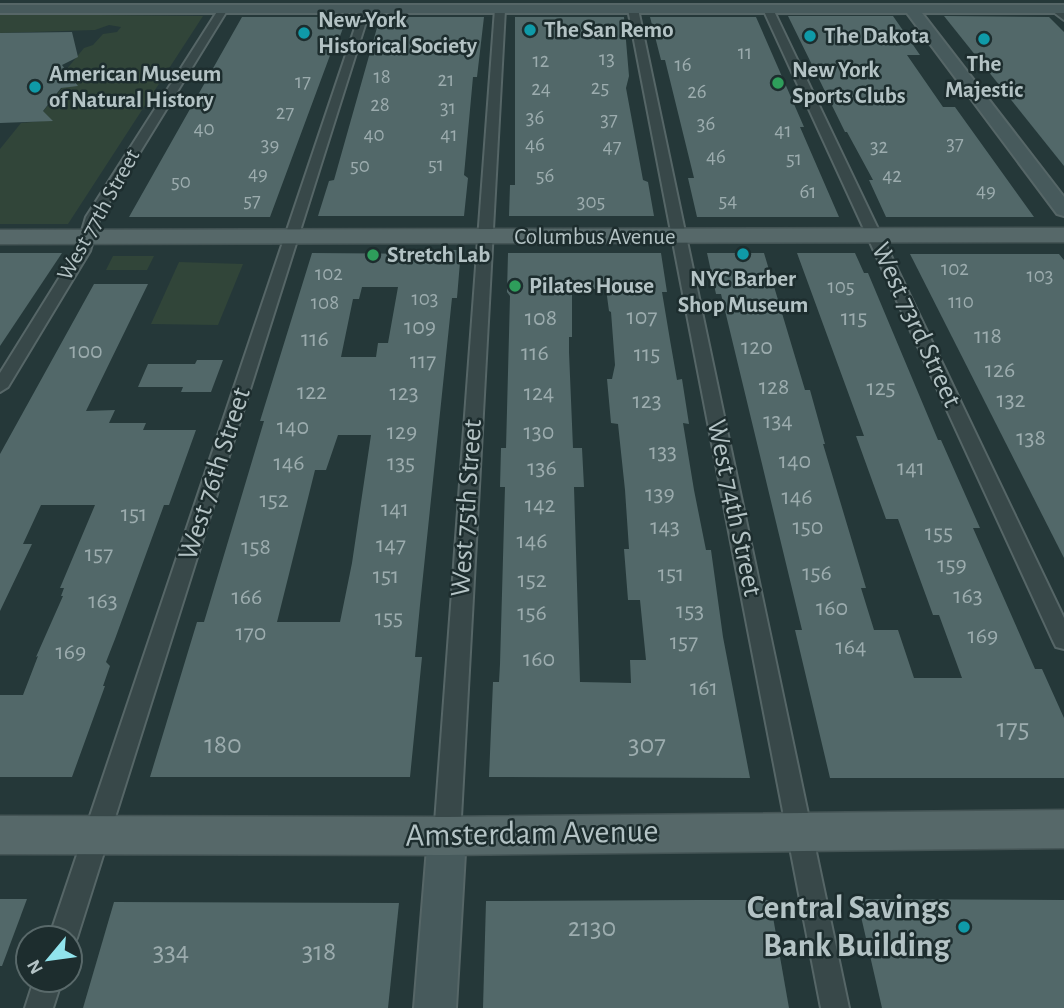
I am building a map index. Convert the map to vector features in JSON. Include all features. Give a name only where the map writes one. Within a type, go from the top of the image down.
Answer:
[{"type":"main road","points":[[0,9],[228,4],[365,9],[911,9],[1061,12]]},
{"type":"main road","points":[[911,9],[1064,210]]},
{"type":"main road","name":"Columbus Avenue","points":[[0,237],[1064,235]]},
{"type":"main road","name":"Amsterdam Avenue","points":[[0,835],[447,836],[1064,829]]},
{"type":"main road","name":"West 75th Street","points":[[435,1008],[447,836]]},
{"type":"street","name":"West 77th Street","points":[[0,387],[82,251],[90,222],[99,206],[228,4]]},
{"type":"street","name":"West 76th Street","points":[[68,924],[365,9]]},
{"type":"street","name":"West 75th Street","points":[[447,836],[500,9]]},
{"type":"street","name":"West 74th Street","points":[[633,9],[835,1008]]},
{"type":"street","name":"West 73rd Street","points":[[768,9],[1064,641]]},
{"type":"green space","points":[[0,14],[203,16],[68,224],[0,224],[0,149],[21,123],[43,121],[41,114],[62,88],[75,84],[66,70],[84,48],[93,45],[103,34],[117,32],[121,27],[109,25],[95,30],[0,33]]},
{"type":"green space","points":[[113,256],[154,256],[147,270],[106,270]]},
{"type":"green space","points":[[179,262],[243,264],[218,325],[151,324]]},
{"type":"building","points":[[788,16],[893,16],[920,55],[907,55],[943,107],[955,107],[1034,217],[886,217],[869,180],[873,180],[845,132]]},
{"type":"building","points":[[944,16],[1049,17],[1064,32],[1064,166]]},
{"type":"building","points":[[242,17],[347,17],[335,50],[332,50],[270,217],[129,217]]},
{"type":"building","points":[[380,17],[484,17],[477,77],[473,77],[464,175],[468,178],[464,216],[318,216],[329,181],[334,180]]},
{"type":"building","points":[[515,17],[624,17],[629,76],[626,88],[643,180],[648,182],[654,216],[509,216],[510,185],[515,185]]},
{"type":"building","points":[[650,17],[756,17],[804,127],[800,127],[839,217],[697,217],[688,178],[694,178],[665,60],[661,60]]},
{"type":"building","name":"American Museum of Natural History","points":[[72,32],[78,57],[62,65],[78,86],[61,88],[43,111],[53,121],[0,123],[0,33]]},
{"type":"building","points":[[443,250],[461,250],[457,298],[452,298],[420,605],[415,657],[422,657],[410,777],[150,777],[197,622],[204,622],[264,421],[260,421],[312,253],[442,254]],"holes":[[[362,287],[398,287],[388,343],[378,343],[376,357],[341,357],[353,299],[359,299]],[[338,435],[371,435],[352,563],[340,622],[277,622],[315,470],[326,470]]]},
{"type":"building","points":[[0,253],[62,253],[0,346]]},
{"type":"building","points":[[508,253],[661,253],[667,292],[662,292],[677,380],[682,379],[689,424],[683,423],[694,490],[706,550],[711,550],[723,637],[750,778],[489,777],[493,682],[499,682],[500,664],[505,487],[500,487],[501,448],[506,448],[510,296],[507,292]],"holes":[[[572,289],[606,289],[611,312],[615,365],[612,379],[607,379],[611,423],[618,424],[625,490],[629,549],[624,549],[628,600],[640,600],[646,660],[630,660],[631,683],[580,682],[574,487],[584,487],[582,448],[573,448],[569,352],[569,337],[572,337]]]},
{"type":"building","points":[[707,253],[764,253],[805,390],[810,390],[823,444],[866,588],[861,588],[874,630],[898,630],[914,678],[962,678],[939,615],[933,615],[898,519],[886,519],[856,436],[864,436],[797,253],[855,253],[864,273],[868,273],[938,440],[941,440],[980,528],[973,528],[1035,669],[1042,669],[1064,718],[1064,778],[830,778],[795,630],[802,630],[721,294],[716,294]]},
{"type":"building","points":[[910,254],[1059,254],[1064,260],[1064,558]]},
{"type":"building","points":[[94,284],[148,284],[86,411],[115,410],[109,423],[146,423],[143,430],[196,430],[169,505],[164,505],[106,662],[110,666],[105,686],[72,777],[0,777],[0,695],[23,695],[38,656],[36,657],[63,596],[64,588],[60,588],[95,505],[41,505],[23,544],[32,544],[0,611],[0,454]]},
{"type":"building","points":[[197,360],[223,360],[211,392],[181,392],[183,387],[138,387],[148,364],[195,364]]},
{"type":"building","points":[[0,899],[27,899],[18,924],[14,924],[14,934],[0,966]]},
{"type":"building","name":"Central Savings Bank Building","points":[[857,899],[1064,900],[1064,1008],[882,1008]]},
{"type":"building","points":[[770,900],[789,1008],[483,1008],[486,901]]},
{"type":"building","points":[[114,902],[399,903],[388,1008],[83,1008]]},
{"type":"place","name":"The San Remo","points":[[530,30]]},
{"type":"place","name":"New-York Historical Society","points":[[304,33]]},
{"type":"place","name":"The Dakota","points":[[810,36]]},
{"type":"place","name":"The Majestic","points":[[984,39]]},
{"type":"place","name":"New York Sports Clubs","points":[[778,83]]},
{"type":"place","name":"American Museum of Natural History","points":[[35,87]]},
{"type":"place","name":"NYC Barber Shop Museum","points":[[743,254]]},
{"type":"place","name":"Stretch Lab","points":[[373,255]]},
{"type":"place","name":"Pilates House","points":[[515,286]]},
{"type":"place","name":"Central Savings Bank Building","points":[[964,927]]}]
